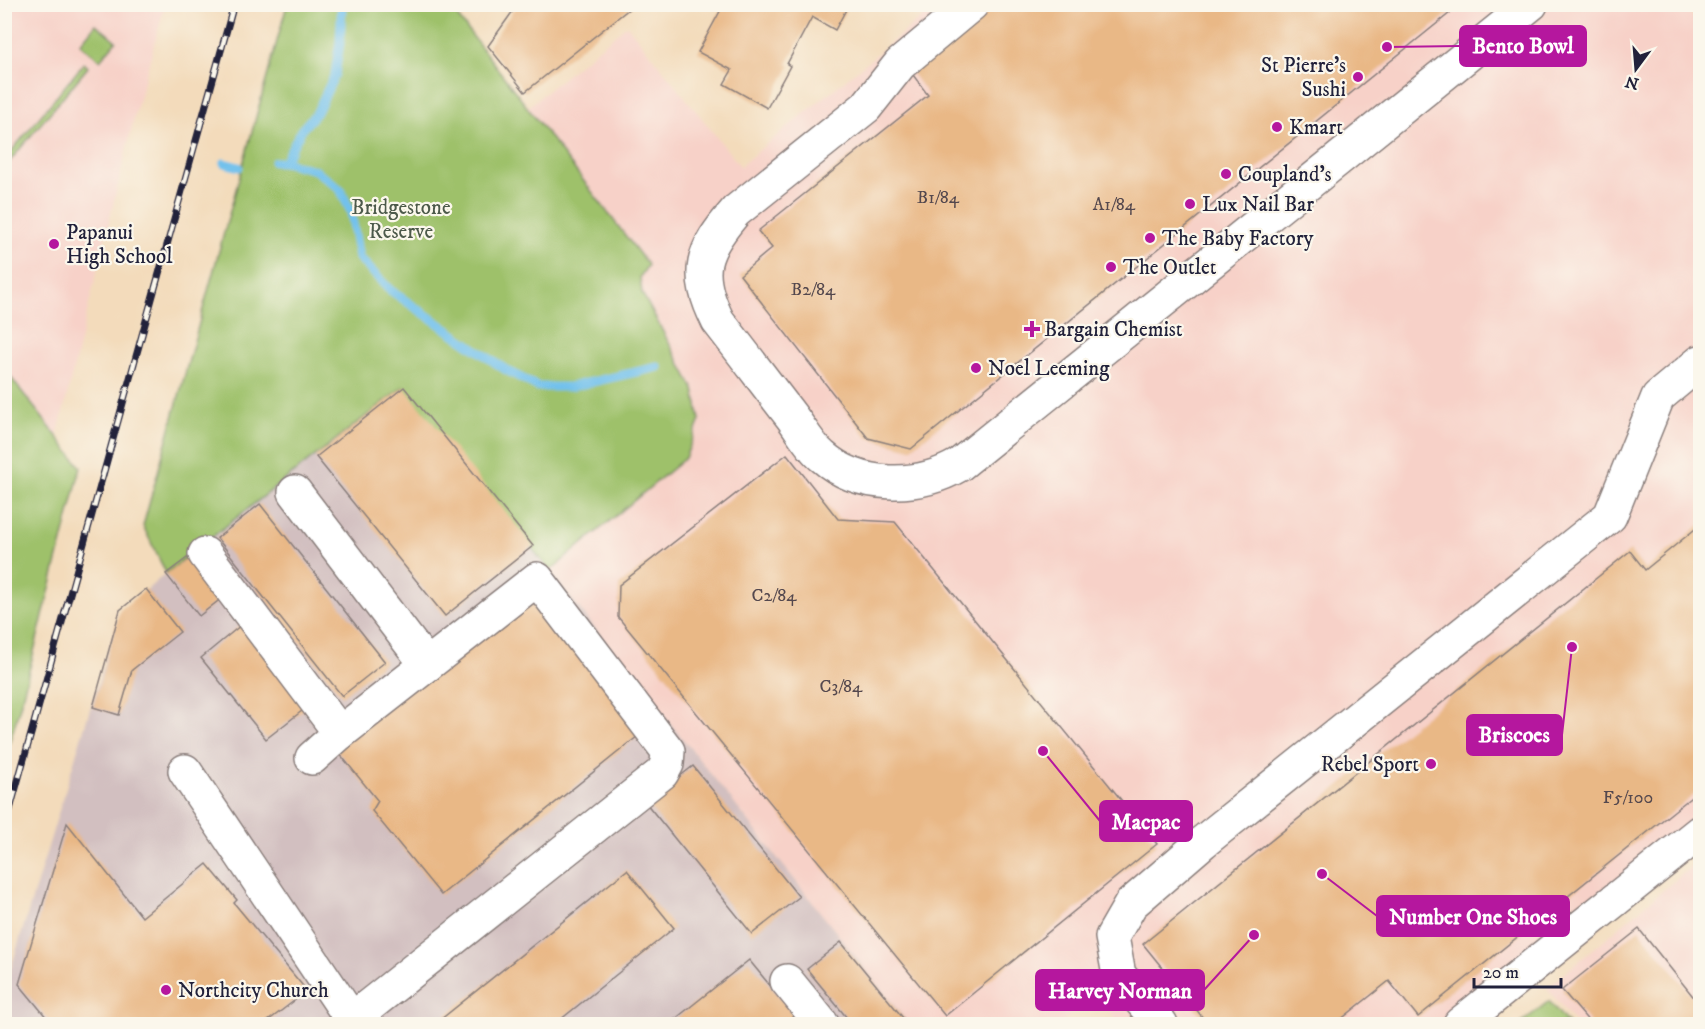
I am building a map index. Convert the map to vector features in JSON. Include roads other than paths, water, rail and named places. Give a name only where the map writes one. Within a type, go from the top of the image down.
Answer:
[{"type":"street","points":[[972,4],[900,64],[866,107],[736,212],[719,230],[710,245],[704,264],[708,301],[725,330],[821,456],[844,472],[865,478],[891,482],[920,481],[944,474],[959,465],[1531,4]]},
{"type":"street","points":[[1161,1024],[1119,975],[1112,937],[1131,904],[1203,842],[1610,516],[1658,397],[1701,362]]},
{"type":"street","points":[[295,492],[427,665]]},
{"type":"street","points":[[205,554],[340,733]]},
{"type":"street","points":[[185,771],[349,1022],[663,773],[667,764],[668,752],[537,579],[340,733],[312,758]]},
{"type":"street","points":[[1460,1024],[1701,832]]},
{"type":"street","points":[[787,981],[817,1023]]},
{"type":"waterway","points":[[284,162],[302,129],[317,112],[335,74],[342,4]]},
{"type":"waterway","points":[[274,162],[284,162],[315,170],[340,189],[351,212],[359,258],[390,290],[506,370],[538,387],[570,387],[658,367]]},
{"type":"waterway","points":[[224,163],[239,167]]},
{"type":"railway","points":[[4,831],[234,4]]},
{"type":"place","name":"Bento Bowl","points":[[1387,47]]},
{"type":"place","name":"St Pierre's Sushi","points":[[1358,77]]},
{"type":"place","name":"Kmart","points":[[1277,127]]},
{"type":"place","name":"Coupland's","points":[[1226,174]]},
{"type":"place","name":"Lux Nail Bar","points":[[1190,204]]},
{"type":"place","name":"The Baby Factory","points":[[1150,238]]},
{"type":"place","name":"Papanui High School","points":[[54,244]]},
{"type":"place","name":"The Outlet","points":[[1111,267]]},
{"type":"place","name":"Bargain Chemist","points":[[1032,329]]},
{"type":"place","name":"Noel Leeming","points":[[976,368]]},
{"type":"place","name":"Briscoes","points":[[1572,647]]},
{"type":"place","name":"Macpac","points":[[1043,751]]},
{"type":"place","name":"Rebel Sport","points":[[1431,764]]},
{"type":"place","name":"Number One Shoes","points":[[1322,874]]},
{"type":"place","name":"Harvey Norman","points":[[1254,935]]},
{"type":"place","name":"Northcity Church","points":[[166,990]]},
{"type":"park label","name":"Bridgestone Reserve","points":[[401,219]]}]
